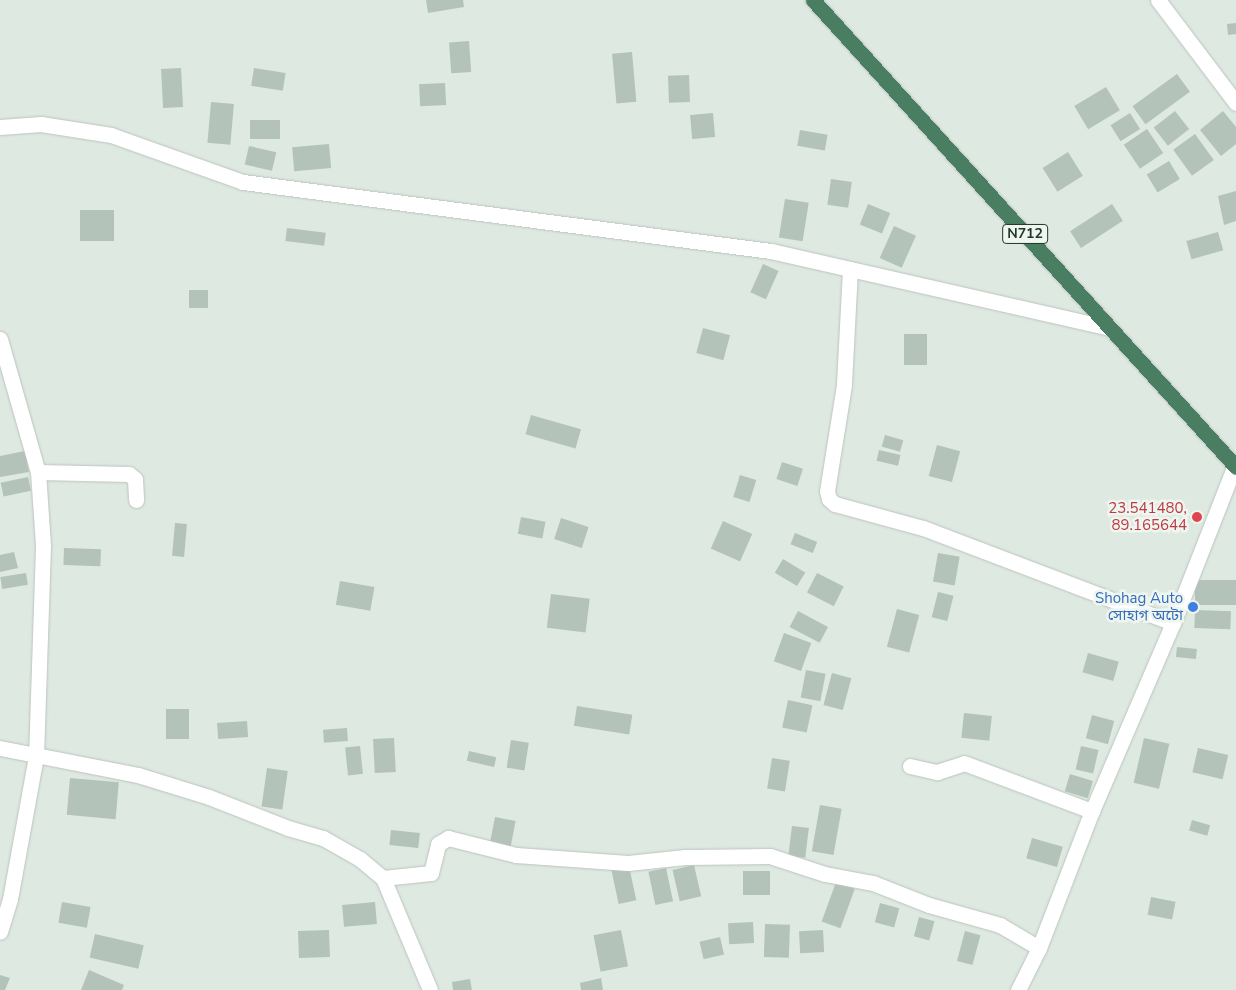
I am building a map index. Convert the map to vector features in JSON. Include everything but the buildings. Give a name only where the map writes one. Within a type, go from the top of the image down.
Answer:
[{"type":"highway","name":"N712","points":[[814,0],[1235,465]]},
{"type":"street","points":[[1158,0],[1236,103]]},
{"type":"street","points":[[0,127],[41,124],[111,135],[243,182],[771,251],[1110,328]]},
{"type":"street","points":[[850,269],[844,384],[827,491],[829,499],[923,528],[1173,623]]},
{"type":"street","points":[[0,339],[38,472],[43,546],[36,756],[10,899],[0,932]]},
{"type":"street","points":[[1018,990],[1039,948],[1092,811],[1173,623],[1235,465]]},
{"type":"street","points":[[38,472],[129,474],[135,479],[136,500]]},
{"type":"street","points":[[0,748],[138,775],[209,796],[288,828],[323,838],[360,859],[383,878],[430,990]]},
{"type":"street","points":[[910,766],[936,772],[964,762],[1092,811]]},
{"type":"street","points":[[383,878],[431,873],[438,844],[448,838],[516,855],[628,863],[685,857],[770,856],[825,874],[873,883],[929,905],[1000,925],[1039,948]]},
{"type":"place","name":"23.541480, 89.165644","points":[[1197,517]]},
{"type":"place","name":"Shohag Auto সোহাগ অটো","points":[[1193,607]]}]
